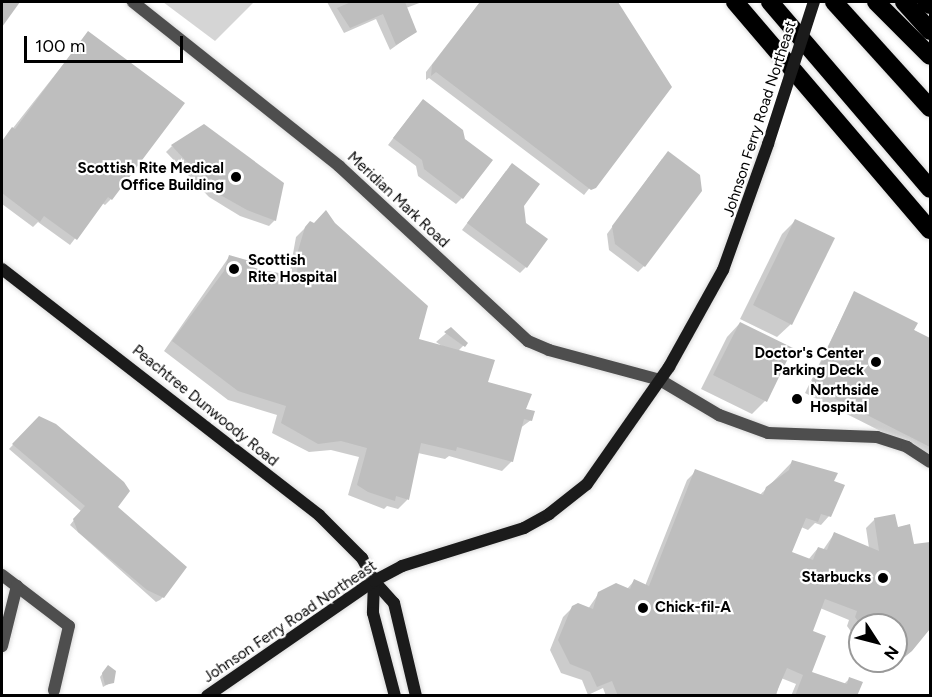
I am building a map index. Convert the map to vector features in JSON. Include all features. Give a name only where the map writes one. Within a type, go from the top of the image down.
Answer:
[{"type":"highway","points":[[735,2],[930,230]]},
{"type":"highway","points":[[770,2],[930,189]]},
{"type":"highway","points":[[834,2],[930,108]]},
{"type":"highway","points":[[876,2],[930,56]]},
{"type":"highway","points":[[904,2],[930,31]]},
{"type":"highway","points":[[926,2],[930,4]]},
{"type":"main road","name":"Johnson Ferry Road Northeast","points":[[207,696],[374,581],[402,566],[524,528],[549,514],[587,484],[660,380],[723,270],[768,144],[814,2]]},
{"type":"main road","name":"Peachtree Dunwoody Road","points":[[2,269],[319,515],[362,558],[374,581],[394,603],[416,696]]},
{"type":"main road","points":[[374,581],[373,613],[395,696]]},
{"type":"street","name":"Meridian Mark Road","points":[[134,2],[339,166],[528,341],[549,350],[660,380],[719,415],[768,434],[877,437],[907,447],[930,462]]},
{"type":"street","points":[[2,574],[69,626],[54,690]]},
{"type":"street","points":[[2,646],[17,586]]},
{"type":"shaded area","points":[[163,2],[254,2],[215,41]]},
{"type":"building","points":[[2,2],[20,2],[2,27]]},
{"type":"building","points":[[351,2],[405,2],[417,32],[396,45],[383,14],[350,28],[337,8]]},
{"type":"building","points":[[480,2],[618,2],[672,87],[596,188],[591,190],[436,72],[431,76],[432,65]]},
{"type":"building","points":[[88,31],[185,103],[112,200],[108,197],[77,240],[44,216],[40,222],[2,193],[2,141],[12,127],[15,129]]},
{"type":"building","points":[[423,99],[463,130],[465,139],[493,160],[463,199],[424,169],[422,160],[393,138]]},
{"type":"building","name":"Scottish Rite Medical Office Building","points":[[204,124],[284,183],[276,221],[247,210],[215,192],[171,145]]},
{"type":"building","points":[[668,151],[700,175],[702,191],[645,267],[615,244],[612,226]]},
{"type":"building","points":[[512,163],[540,184],[524,206],[526,223],[548,239],[527,268],[467,223]]},
{"type":"building","points":[[326,210],[335,223],[428,306],[419,339],[495,360],[488,382],[532,394],[526,409],[535,411],[532,421],[524,419],[513,462],[457,447],[456,451],[421,443],[409,500],[396,496],[395,501],[368,492],[357,485],[367,448],[341,441],[318,444],[281,423],[286,406],[238,391],[172,341],[224,271],[229,255],[250,261],[250,266],[261,270],[297,276],[298,251],[305,227],[310,221],[314,223]]},
{"type":"building","points":[[795,219],[835,238],[792,325],[753,305]]},
{"type":"building","name":"Doctor's Center Parking Deck","points":[[854,291],[918,323],[914,330],[930,338],[930,447],[810,386]]},
{"type":"building","points":[[740,322],[793,348],[767,402],[713,375]]},
{"type":"building","points":[[451,327],[468,343],[465,347],[444,332]]},
{"type":"building","points":[[39,416],[56,424],[124,482],[130,491],[118,507],[187,567],[164,598],[147,590],[78,532],[73,519],[85,506],[12,444]]},
{"type":"building","points":[[792,460],[838,473],[834,481],[845,485],[831,517],[821,514],[818,522],[806,518],[792,552],[813,560],[818,547],[827,550],[834,532],[879,551],[874,518],[895,514],[898,527],[910,524],[914,544],[930,542],[930,629],[912,651],[908,654],[908,613],[856,613],[857,611],[825,599],[813,631],[826,636],[812,672],[847,684],[849,677],[863,682],[857,696],[795,696],[803,675],[787,668],[775,696],[618,696],[612,681],[597,687],[590,672],[570,664],[558,640],[572,606],[578,603],[593,609],[598,592],[616,583],[630,589],[634,579],[649,586],[695,469],[763,495],[766,487],[789,470]]},
{"type":"building","points":[[108,665],[116,671],[114,683],[105,685],[102,673]]},
{"type":"place","name":"Scottish Rite Medical Office Building","points":[[236,177]]},
{"type":"place","name":"Scottish Rite Hospital","points":[[234,269]]},
{"type":"place","name":"Doctor's Center Parking Deck","points":[[876,362]]},
{"type":"place","name":"Northside Hospital","points":[[797,399]]},
{"type":"place","name":"Starbucks","points":[[883,578]]},
{"type":"place","name":"Chick-fil-A","points":[[643,608]]}]
